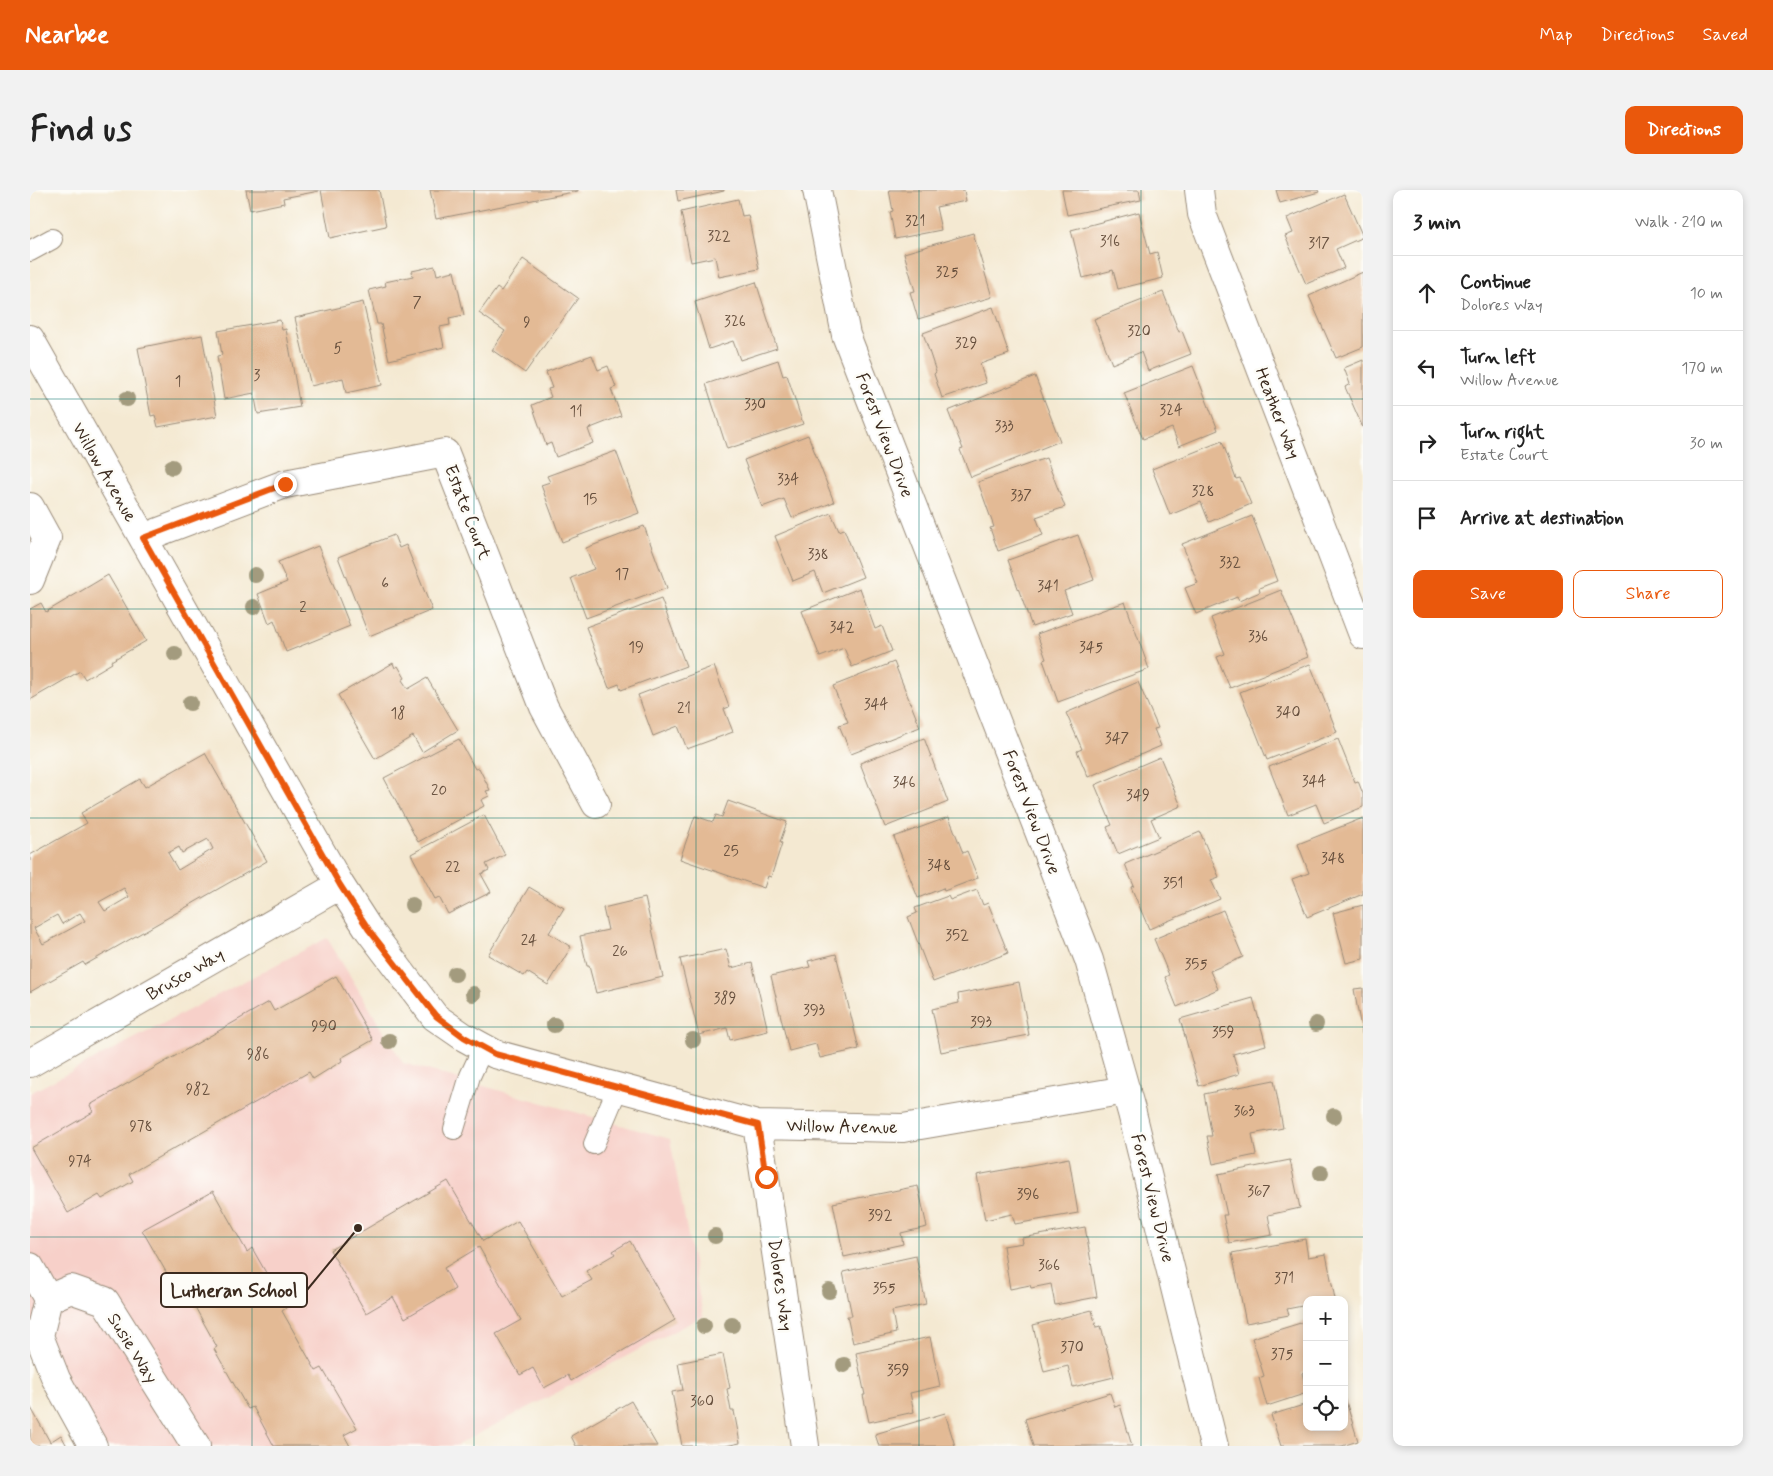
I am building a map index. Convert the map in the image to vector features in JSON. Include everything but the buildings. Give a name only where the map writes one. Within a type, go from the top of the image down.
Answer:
[{"type":"street","name":"Forest View Drive","points":[[817,190],[846,335],[1089,960],[1126,1090],[1214,1446]]},
{"type":"street","name":"Heather Way","points":[[1199,190],[1202,214],[1363,635]]},
{"type":"street","name":"Willow Avenue","points":[[30,340],[340,885],[369,930],[436,1016],[464,1037],[495,1054],[758,1125],[902,1128],[1126,1090]]},
{"type":"street","name":"Estate Court","points":[[143,538],[285,484],[445,452],[544,707],[596,804]]},
{"type":"street","points":[[30,507],[47,538],[30,580]]},
{"type":"street","name":"Brusco Way","points":[[30,1063],[340,885]]},
{"type":"street","name":"Dolores Way","points":[[758,1125],[805,1446]]},
{"type":"street","points":[[30,1267],[48,1299],[39,1336],[56,1379],[93,1446]]},
{"type":"street","name":"Susie Way","points":[[48,1299],[71,1289],[105,1301],[196,1446]]},
{"type":"lane","points":[[30,251],[52,239]]},
{"type":"lane","points":[[454,1129],[470,1076],[483,1048]]},
{"type":"lane","points":[[594,1144],[618,1087]]},
{"type":"shaded area","points":[[327,938],[403,1063],[670,1139],[703,1316],[455,1446],[97,1446],[30,1332],[30,1093]]},
{"type":"place","name":"Lutheran School","points":[[358,1228]]},
{"type":"route","points":[[285,484],[143,538],[340,885],[369,930],[436,1016],[464,1037],[495,1054],[758,1125],[766,1177]]}]
